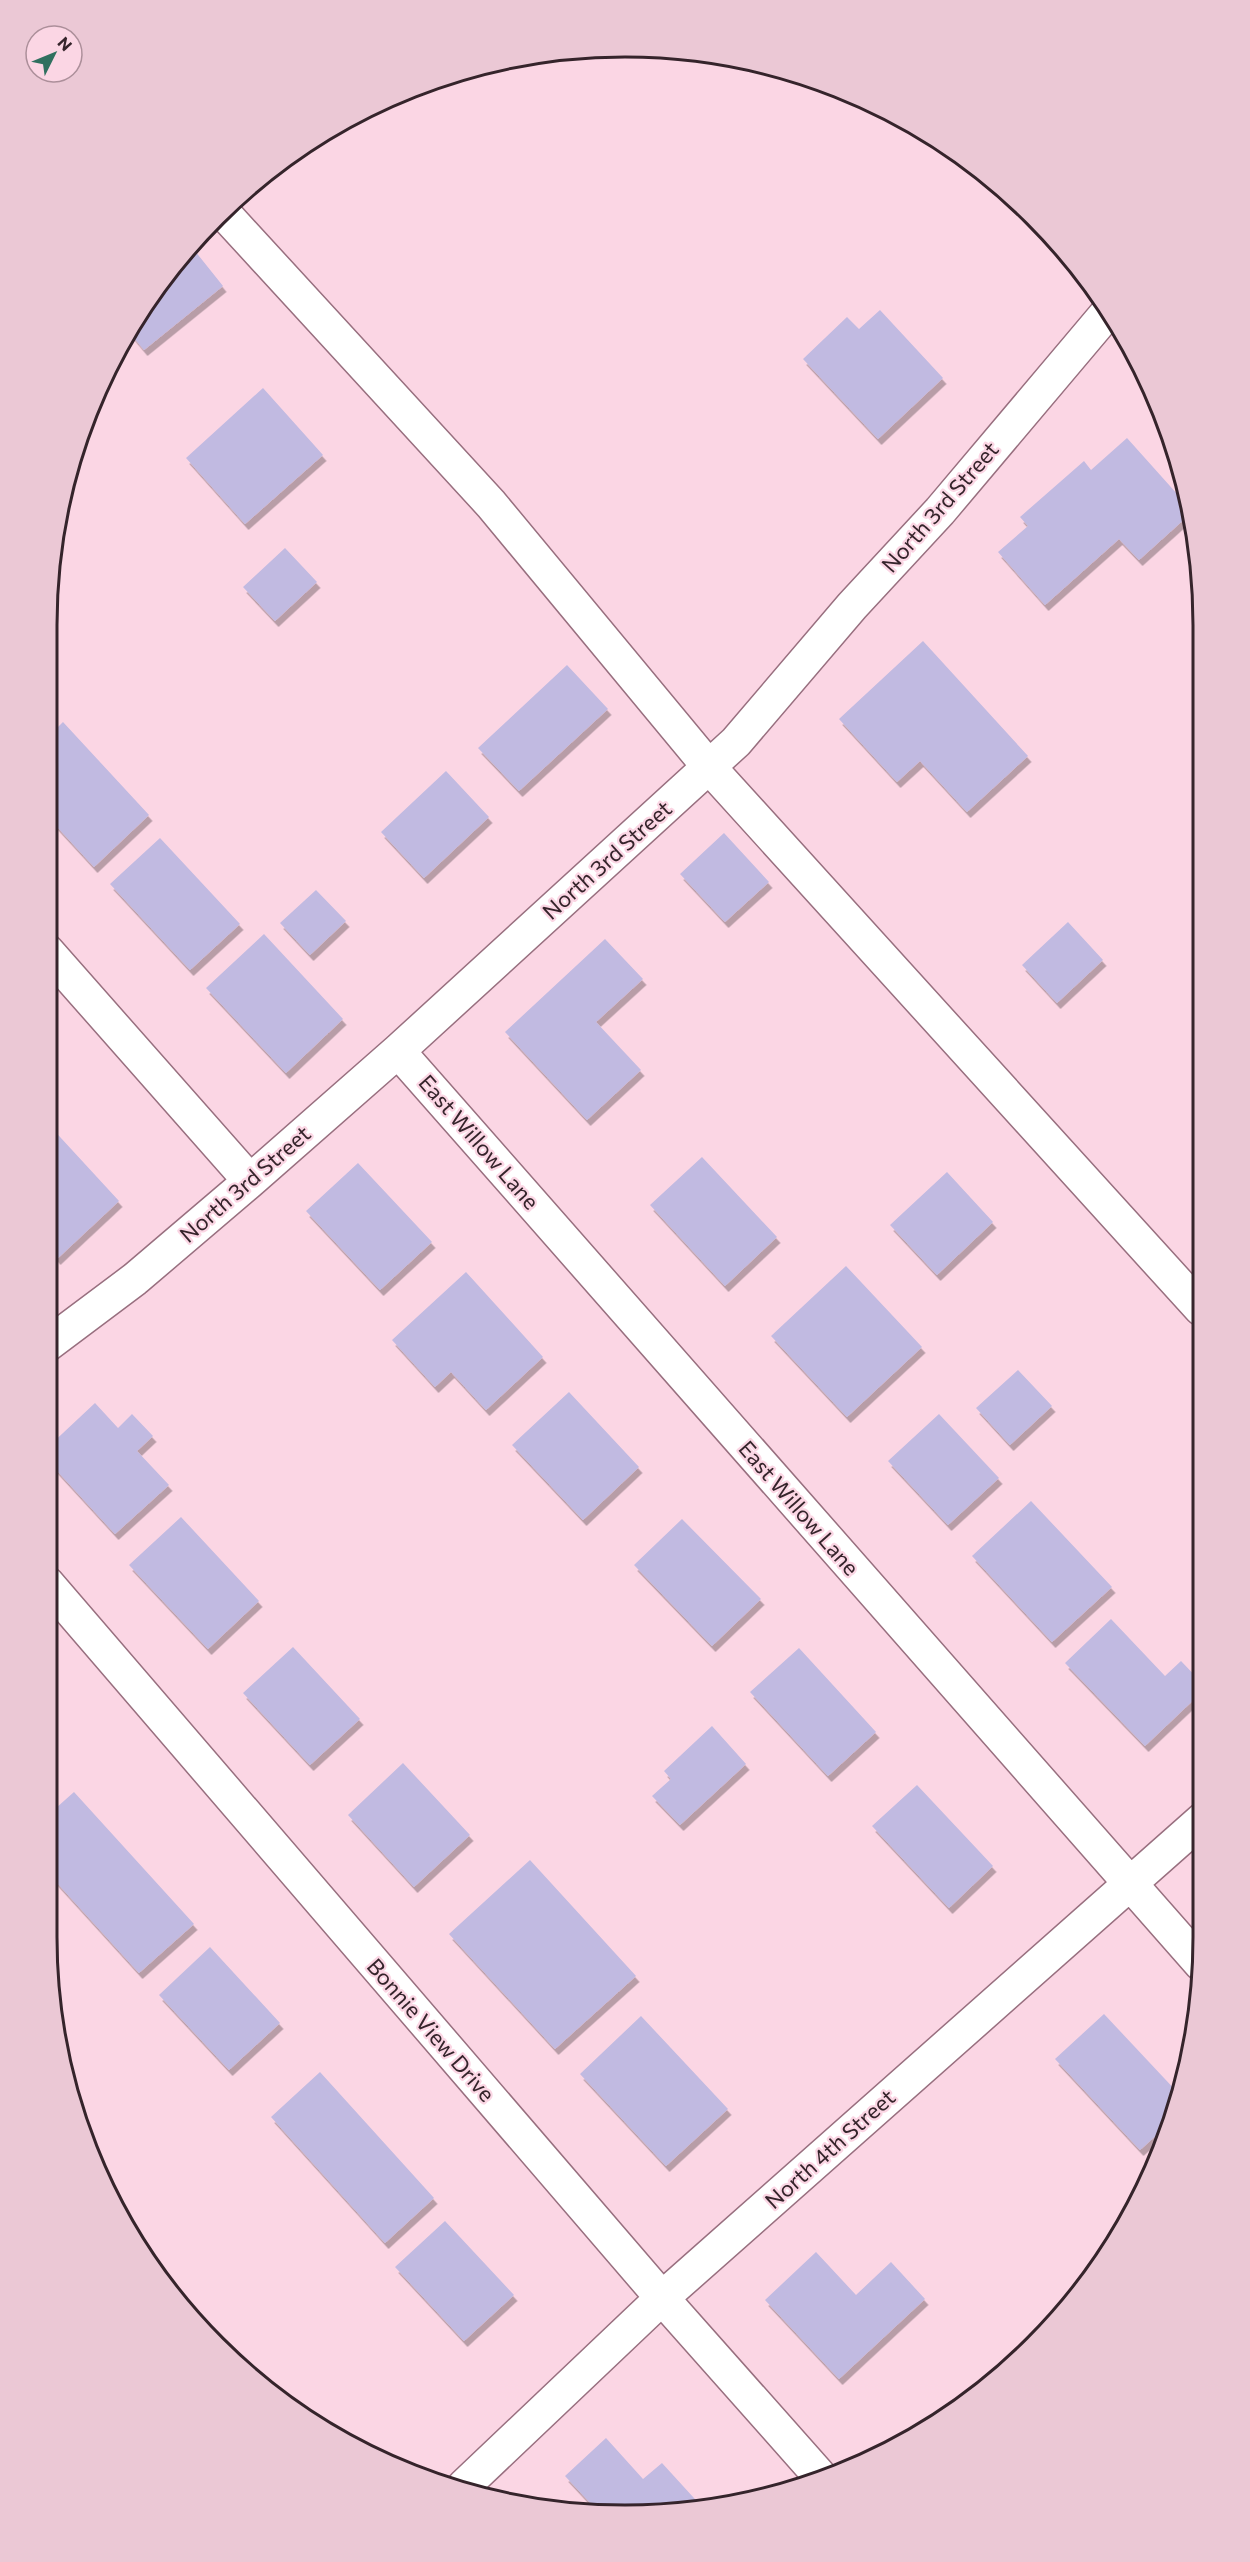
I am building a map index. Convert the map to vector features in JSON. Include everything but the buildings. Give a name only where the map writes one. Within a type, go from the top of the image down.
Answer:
[{"type":"street","points":[[228,218],[491,504],[709,767],[1193,1300]]},
{"type":"street","name":"North 3rd Street","points":[[57,1337],[135,1279],[398,1051],[736,742],[852,606],[940,511],[1103,318]]},
{"type":"street","points":[[57,963],[250,1180]]},
{"type":"street","name":"East Willow Lane","points":[[398,1051],[1193,1955]]},
{"type":"street","name":"Bonnie View Drive","points":[[57,1596],[662,2298],[816,2472]]},
{"type":"street","name":"North 4th Street","points":[[467,2483],[662,2298],[1193,1828]]}]
